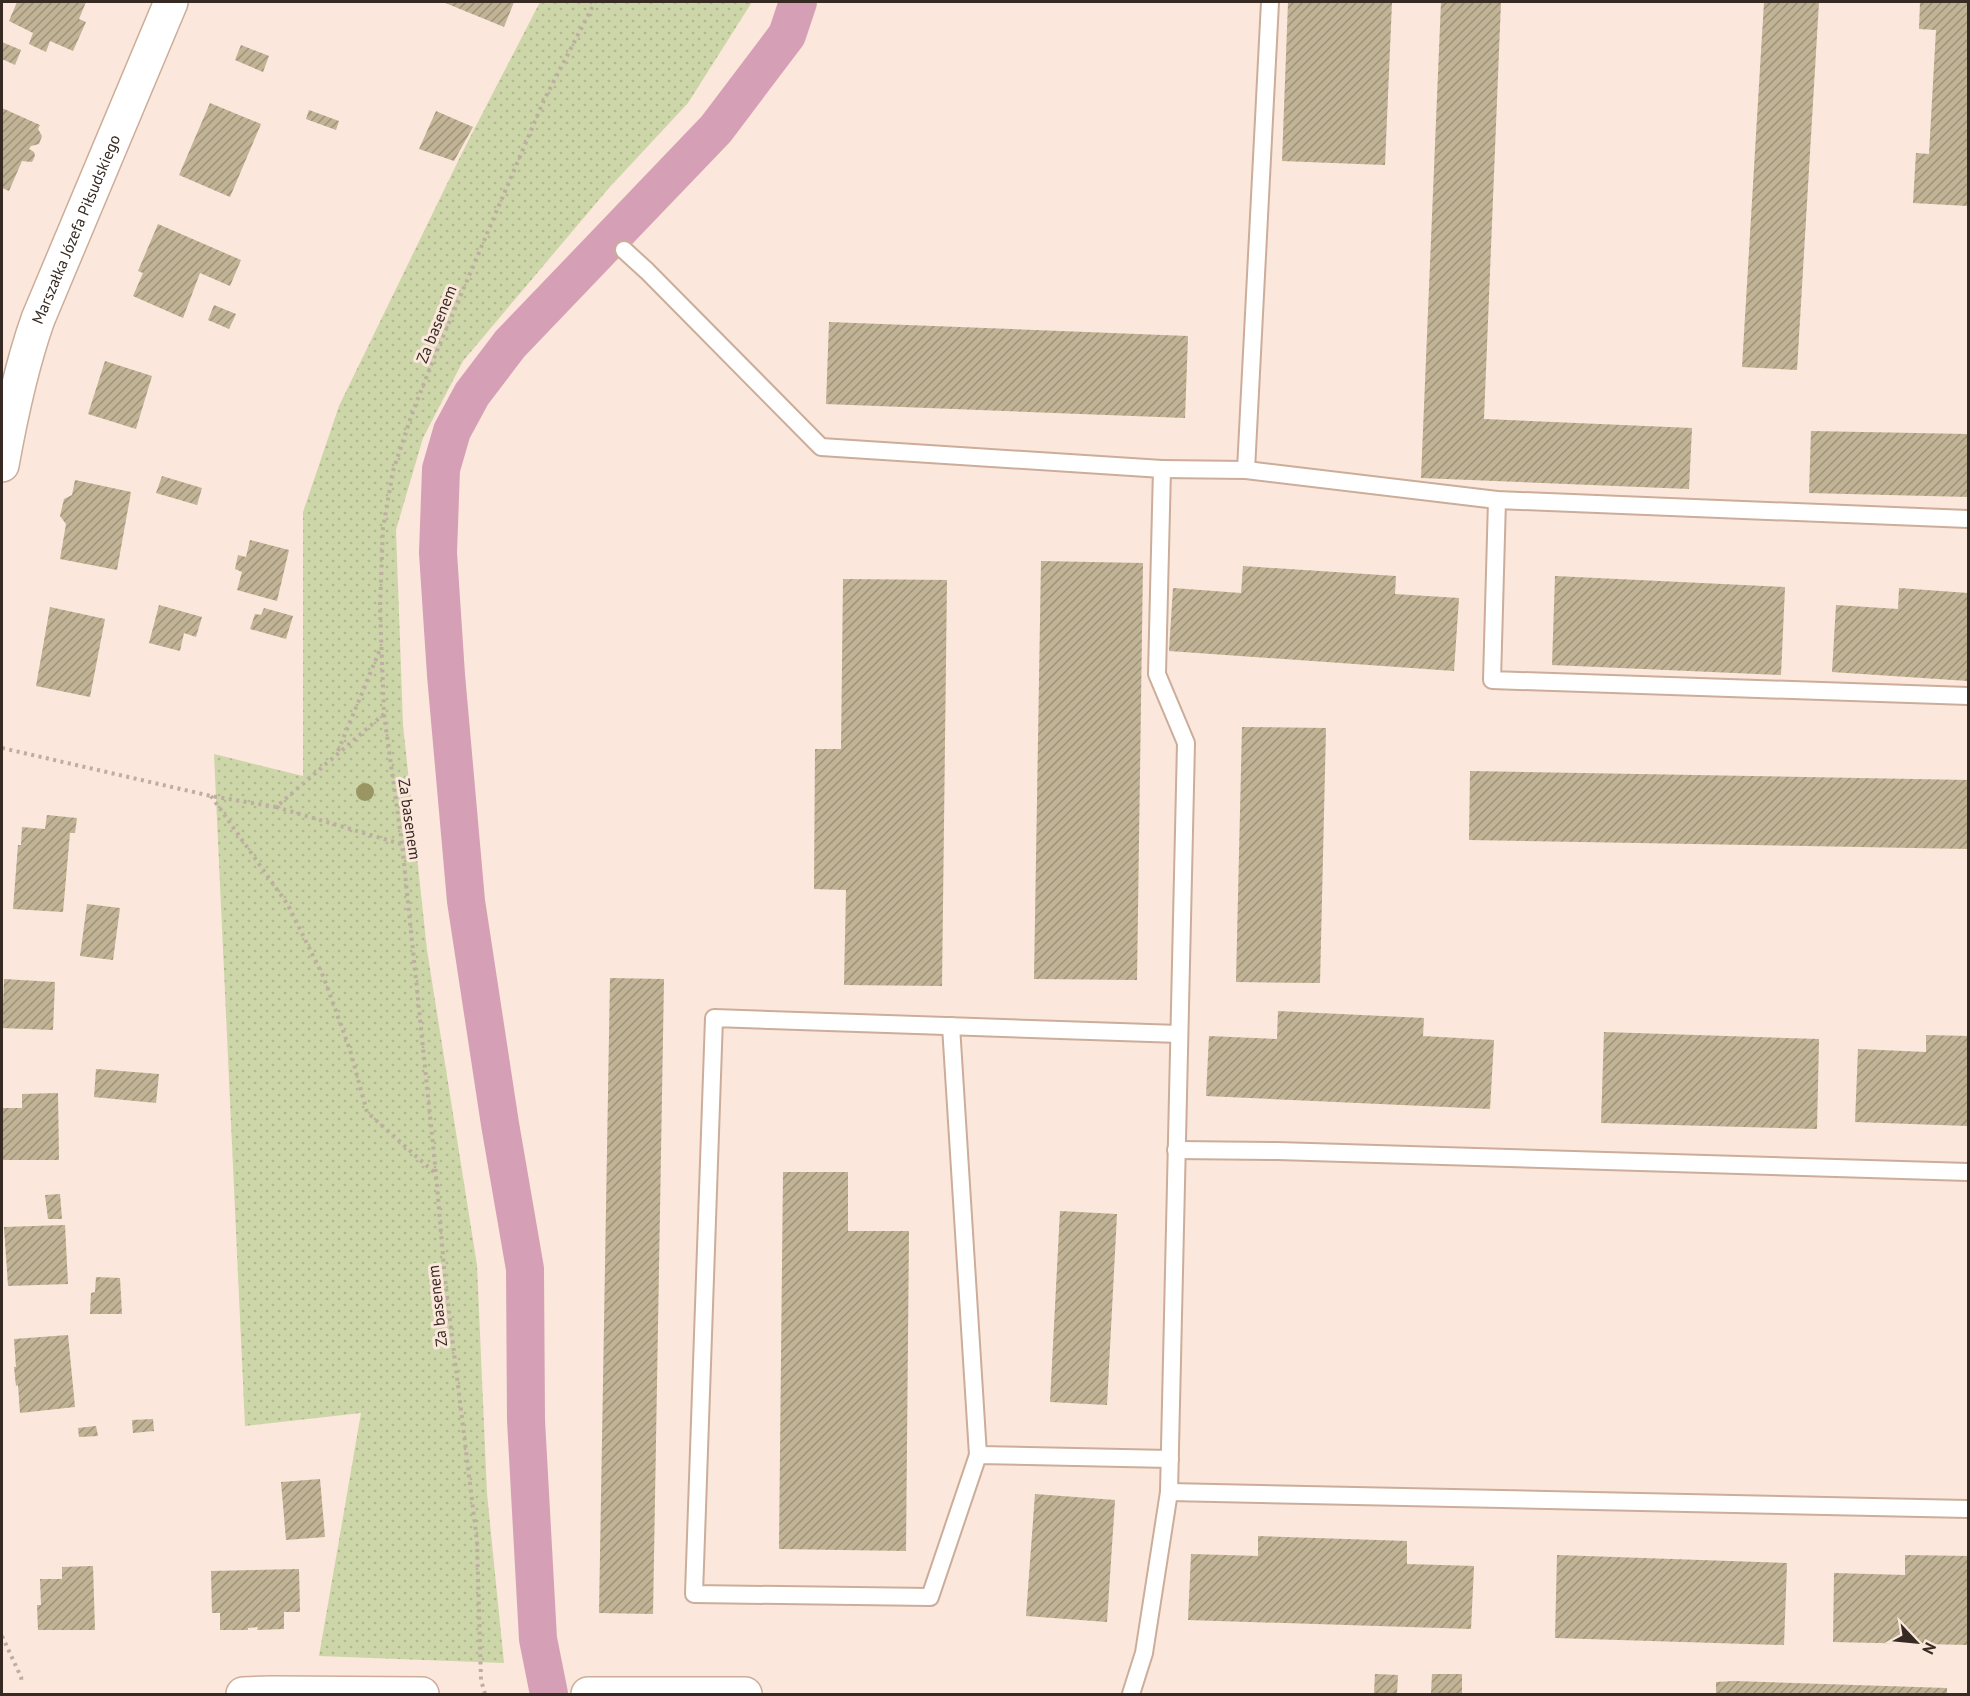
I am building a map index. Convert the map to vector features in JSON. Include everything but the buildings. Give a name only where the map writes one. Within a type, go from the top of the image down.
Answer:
[{"type":"main road","name":"Marszałka Józefa Piłsudskiego","points":[[2,465],[15,394],[38,319],[171,2]]},
{"type":"main road","points":[[243,1695],[271,1693],[422,1695]]},
{"type":"main road","points":[[590,1694],[745,1695]]},
{"type":"lane","points":[[1246,470],[1270,2]]},
{"type":"lane","points":[[624,250],[821,447],[1162,469],[1246,470],[1497,500],[1968,519]]},
{"type":"lane","points":[[1131,1695],[1144,1653],[1169,1492],[1170,1459],[1186,744],[1156,674],[1162,469]]},
{"type":"lane","points":[[1497,500],[1492,680],[1968,696]]},
{"type":"lane","points":[[951,1026],[978,1455],[930,1597],[694,1594],[714,1018],[951,1026],[1179,1034]]},
{"type":"lane","points":[[1176,1150],[1968,1172]]},
{"type":"lane","points":[[978,1455],[1170,1459]]},
{"type":"lane","points":[[1169,1492],[1968,1509]]},
{"type":"path","name":"Za basenem","points":[[485,1695],[481,1680],[477,1541],[445,1279],[402,844],[384,714],[380,608],[383,528],[393,471],[412,414],[544,100],[595,2]]},
{"type":"path","points":[[338,752],[382,645]]},
{"type":"path","points":[[276,807],[384,714]]},
{"type":"path","points":[[2,748],[211,796],[276,807],[402,844]]},
{"type":"path","points":[[211,796],[288,905],[324,978],[350,1050],[367,1112],[436,1174]]},
{"type":"path","points":[[2,1636],[22,1683]]},
{"type":"green space","points":[[540,2],[752,2],[688,103],[608,189],[463,361],[423,438],[396,530],[403,725],[427,950],[477,1265],[487,1494],[504,1663],[319,1656],[361,1413],[245,1426],[214,754],[303,776],[303,512],[339,406],[463,151]]},
{"type":"waterway","points":[[549,1694],[538,1639],[526,1420],[525,1269],[466,901],[446,675],[438,553],[441,469],[452,431],[472,394],[510,344],[716,129],[787,35],[798,2]]}]
